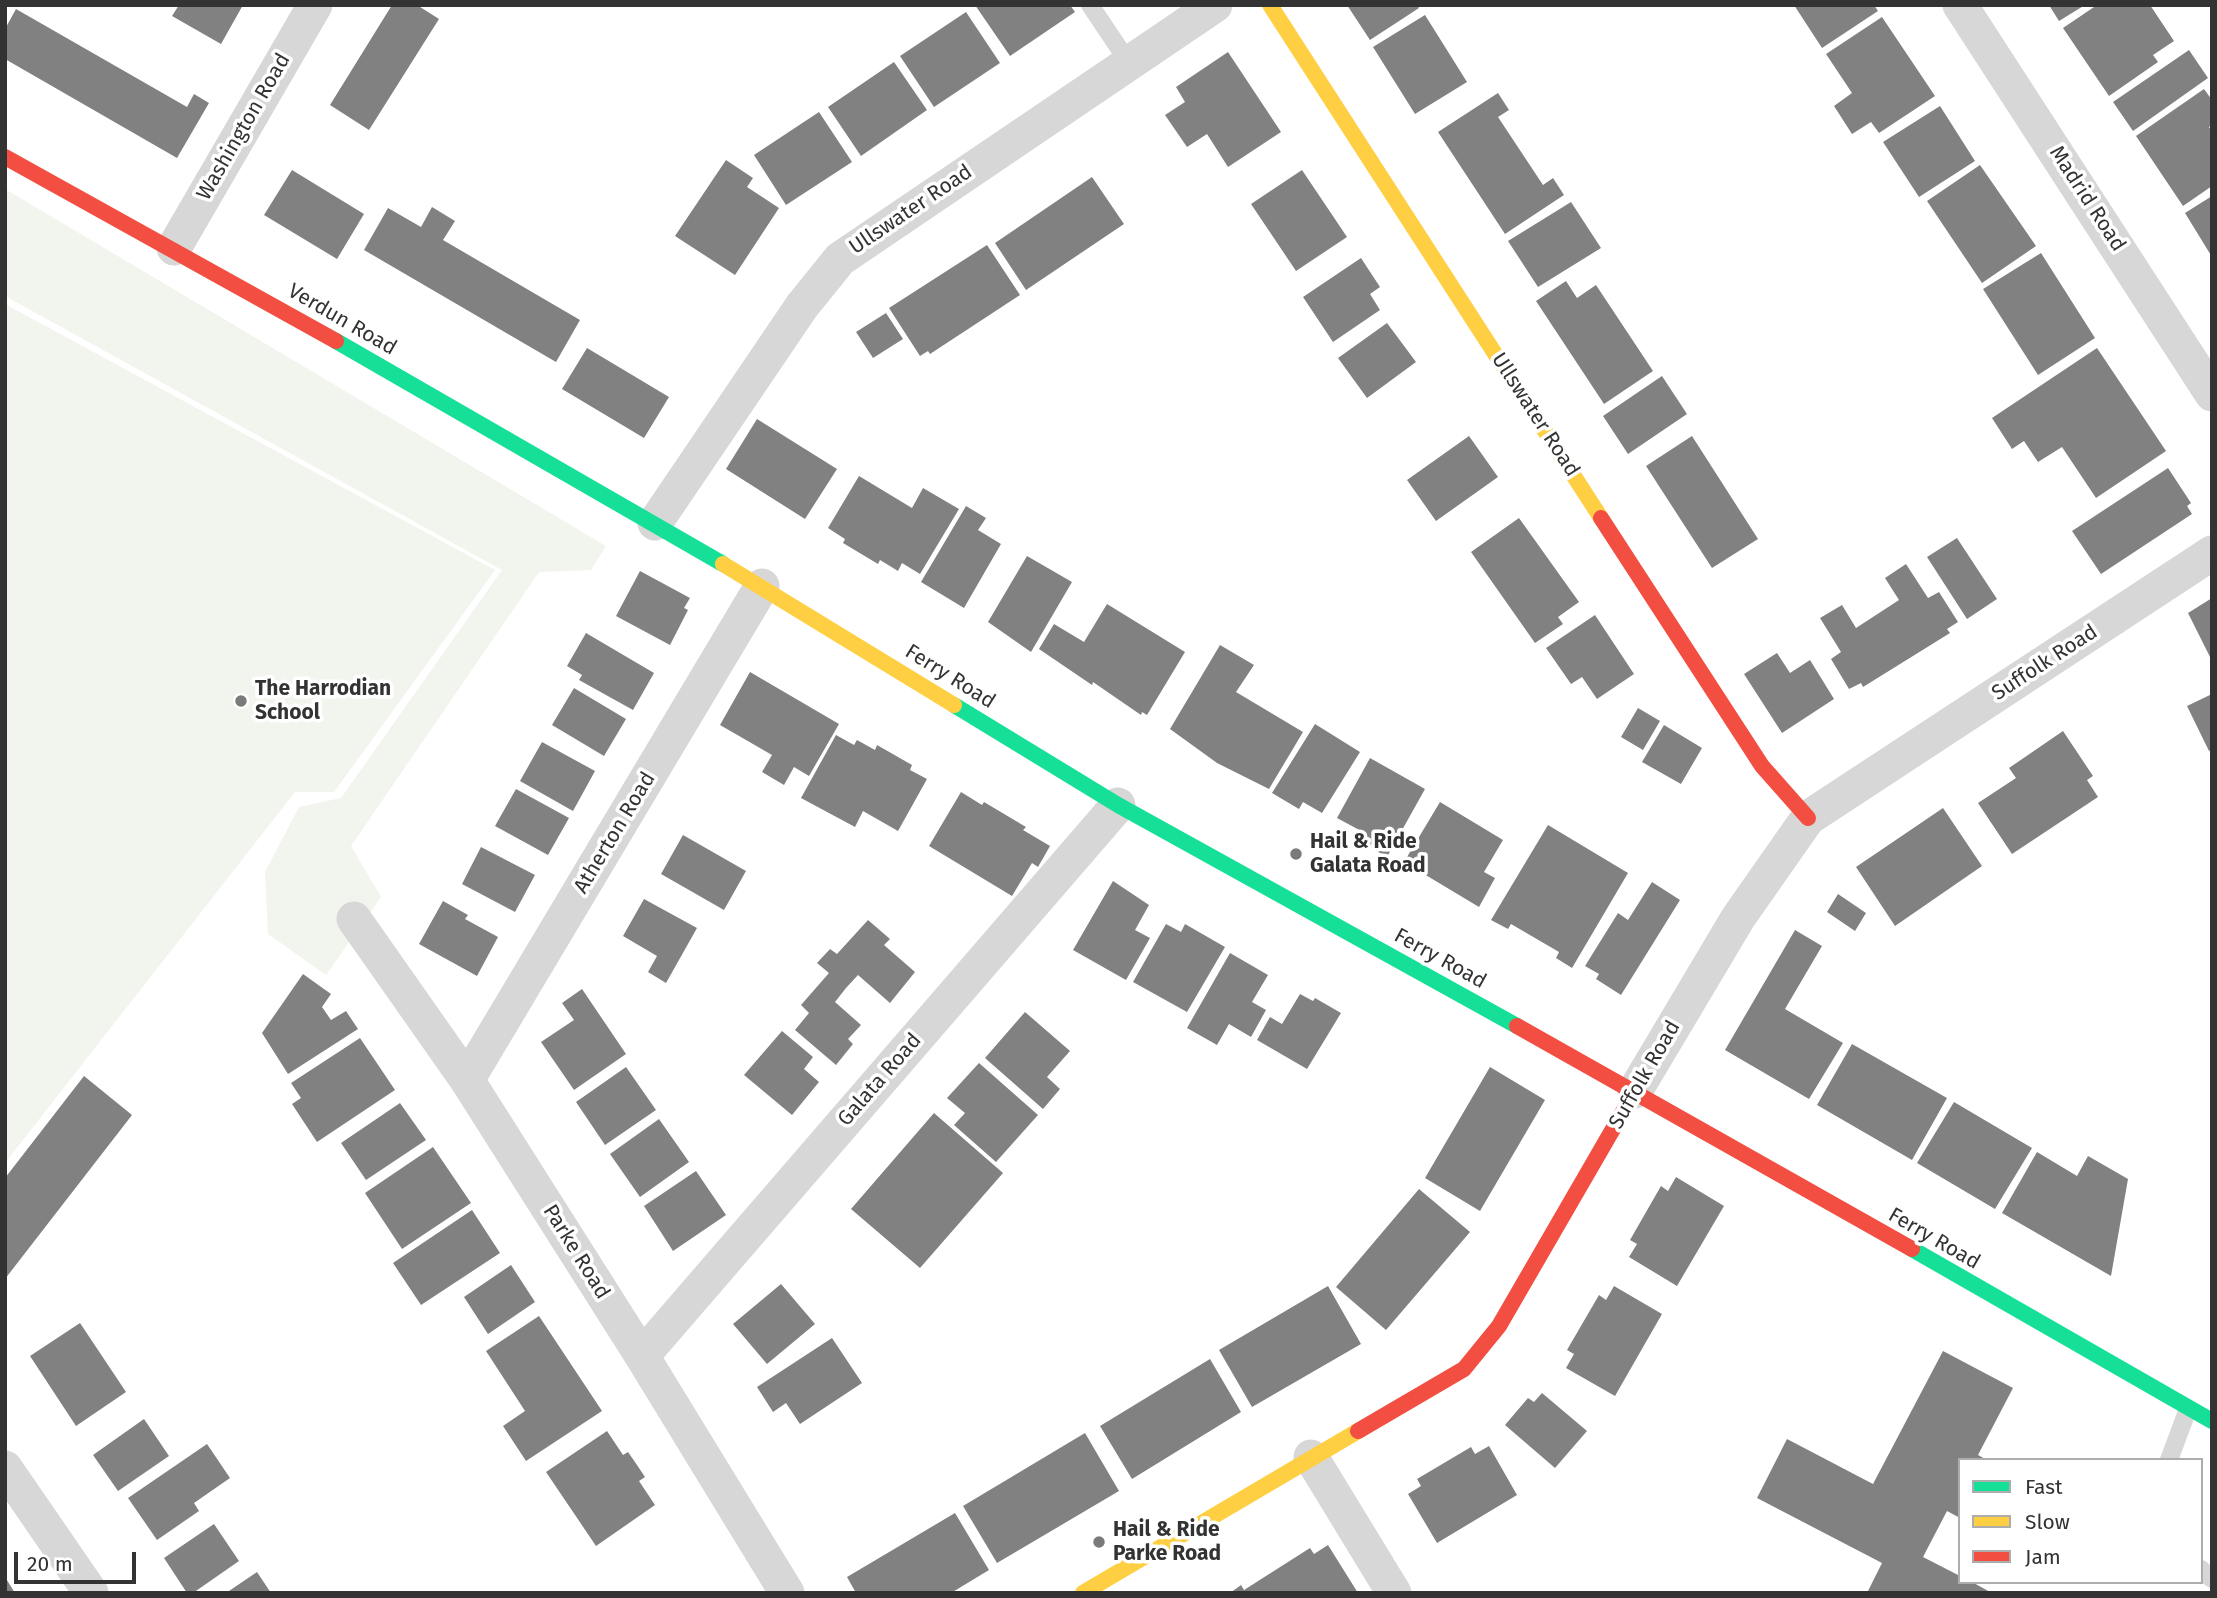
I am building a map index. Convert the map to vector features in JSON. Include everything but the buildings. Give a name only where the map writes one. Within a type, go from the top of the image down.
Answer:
[{"type":"street","name":"Washington Road","points":[[174,248],[315,5]]},
{"type":"street","name":"Ullswater Road","points":[[655,523],[802,306],[840,259],[1215,5]]},
{"type":"street","name":"Ullswater Road","points":[[1270,5],[1762,765],[1784,794],[1808,818]]},
{"type":"street","name":"Madrid Road","points":[[1960,5],[2212,394]]},
{"type":"street","name":"Verdun Road","points":[[5,157],[174,248],[655,523]]},
{"type":"street","name":"Ferry Road","points":[[655,523],[1118,805],[1635,1091],[2212,1421]]},
{"type":"street","name":"Suffolk Road","points":[[1083,1593],[1464,1369],[1483,1350],[1738,918],[1808,818],[2212,553]]},
{"type":"street","name":"Atherton Road","points":[[467,1080],[762,586]]},
{"type":"street","name":"Galata Road","points":[[642,1356],[1118,805]]},
{"type":"street","name":"Parke Road","points":[[354,919],[467,1080],[642,1356],[787,1593]]},
{"type":"street","points":[[1311,1457],[1394,1593]]},
{"type":"street","points":[[5,1468],[91,1593]]},
{"type":"lane","points":[[1090,5],[1129,63]]},
{"type":"lane","points":[[2170,1458],[2188,1409]]},
{"type":"shaded area","points":[[5,189],[606,546],[591,570],[539,572],[351,846],[381,897],[326,975],[268,934],[265,872],[299,807],[341,798],[502,570],[5,296]]},
{"type":"shaded area","name":"The Harrodian School","points":[[5,304],[495,570],[334,792],[295,792],[5,1163]]},
{"type":"traffic: fast","points":[[336,341],[723,564]]},
{"type":"traffic: fast","points":[[954,705],[1118,805],[1517,1026]]},
{"type":"traffic: fast","points":[[1912,1249],[2212,1421]]},
{"type":"traffic: slow","points":[[1270,5],[1601,518]]},
{"type":"traffic: slow","points":[[723,564],[954,705]]},
{"type":"traffic: slow","points":[[1083,1593],[1358,1431]]},
{"type":"traffic: jam","points":[[5,157],[336,341]]},
{"type":"traffic: jam","points":[[1601,518],[1762,766],[1808,818]]},
{"type":"traffic: jam","points":[[1517,1026],[1912,1249]]},
{"type":"traffic: jam","points":[[1358,1431],[1464,1369],[1499,1326],[1635,1091]]},
{"type":"place","name":"The Harrodian School","points":[[241,701]]},
{"type":"place","name":"Hail & Ride Galata Road","points":[[1296,854]]},
{"type":"place","name":"Hail & Ride Parke Road","points":[[1099,1542]]}]
